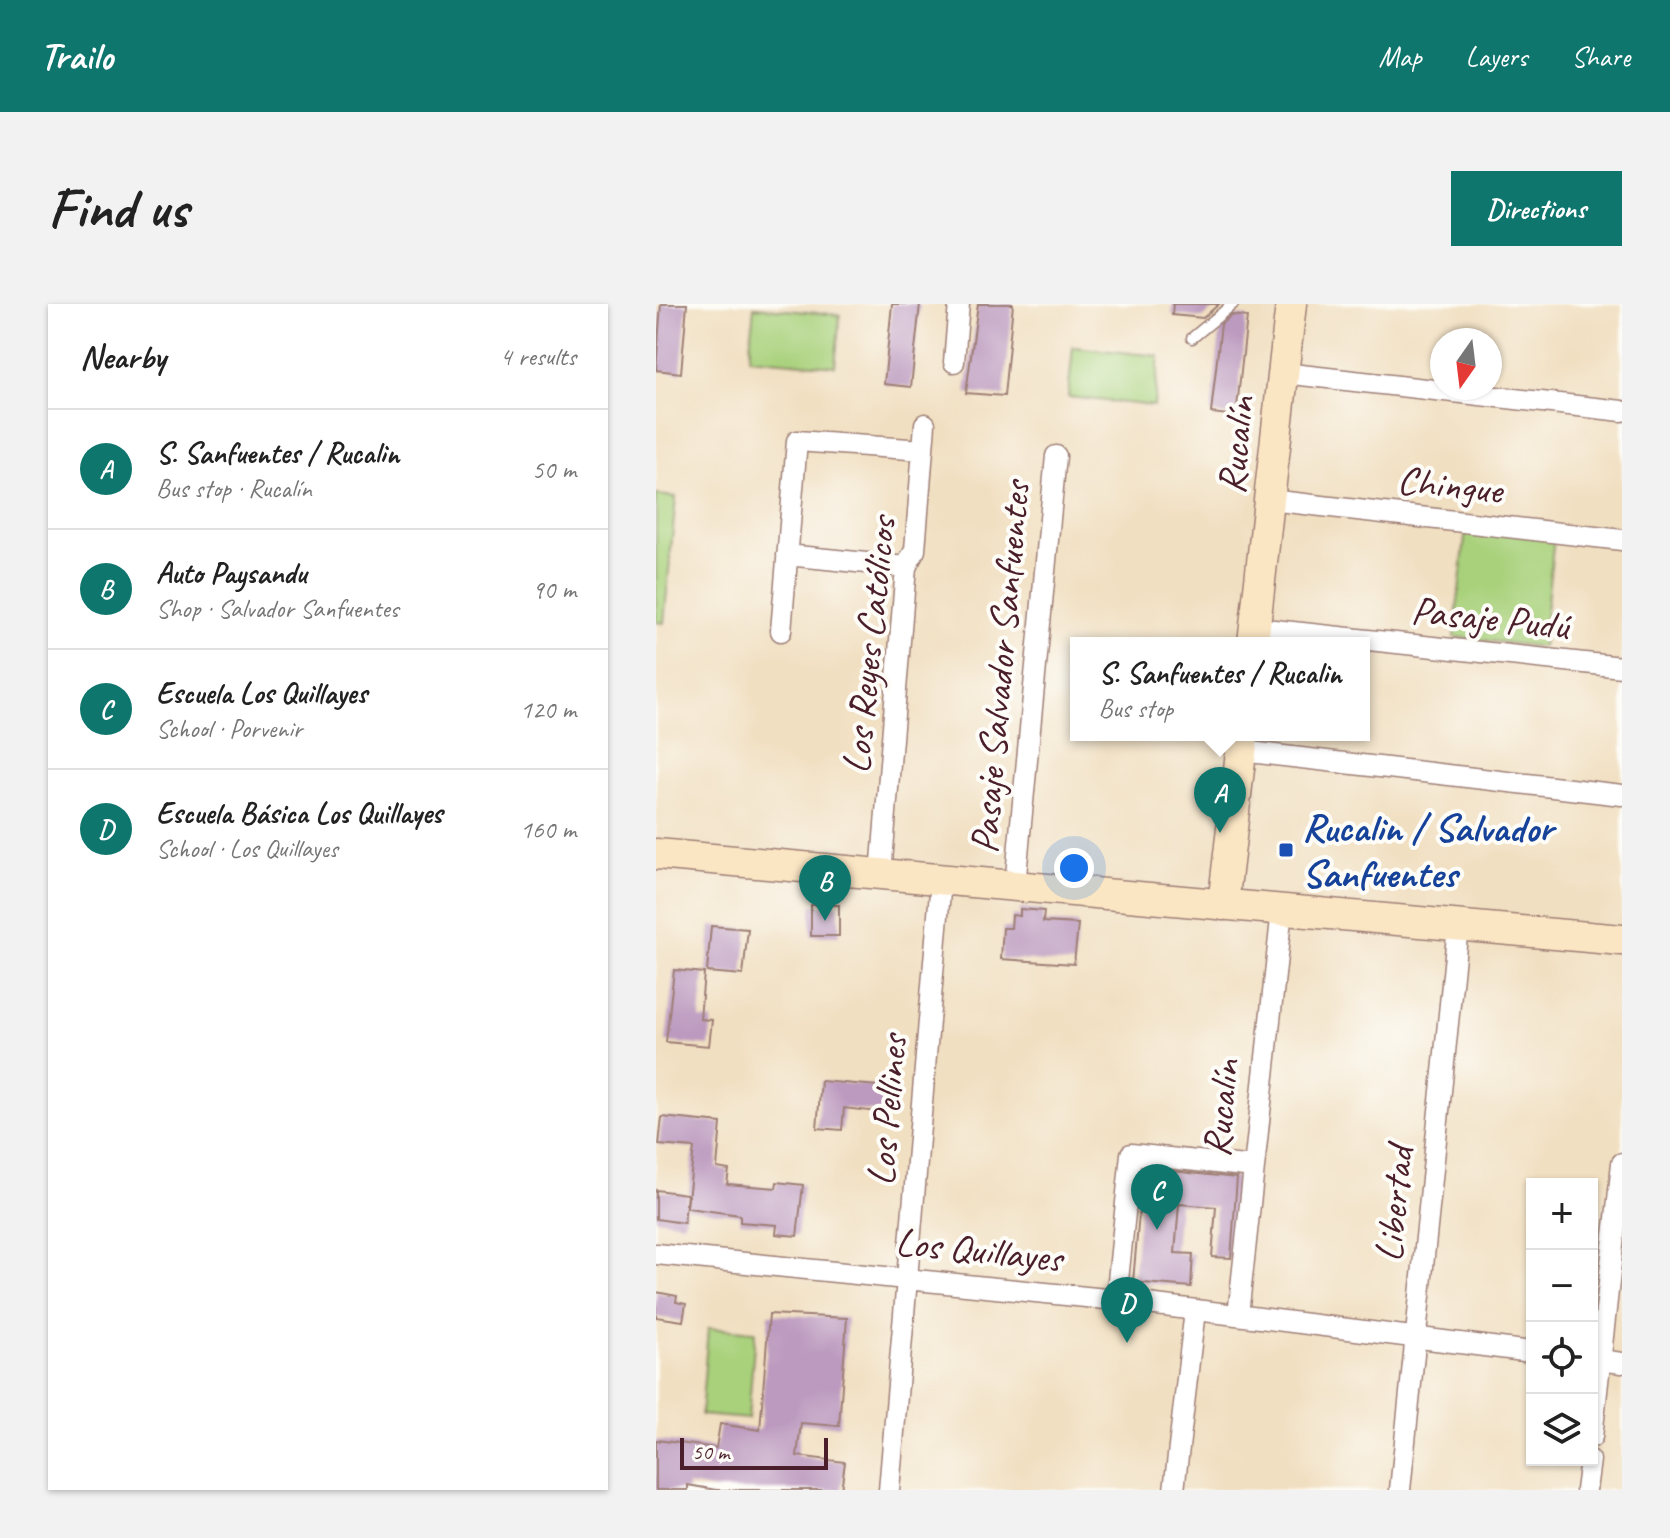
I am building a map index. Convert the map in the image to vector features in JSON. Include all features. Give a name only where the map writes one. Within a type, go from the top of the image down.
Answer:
[{"type":"street","points":[[954,362],[959,304]]},
{"type":"street","name":"Rucalín","points":[[1254,635],[1291,304]]},
{"type":"street","points":[[1283,373],[1622,411]]},
{"type":"street","name":"Los Reyes Católicos","points":[[881,874],[906,567],[915,550],[925,424]]},
{"type":"street","points":[[781,631],[797,441],[923,450]]},
{"type":"street","name":"Pasaje Salvador Sanfuentes","points":[[1015,886],[1056,456]]},
{"type":"street","name":"Chingue","points":[[1269,500],[1622,540]]},
{"type":"street","points":[[787,555],[906,567]]},
{"type":"street","name":"Pasaje Pudú","points":[[1254,635],[1277,637]]},
{"type":"street","name":"Pasaje Pudú","points":[[1370,645],[1622,667]]},
{"type":"street","points":[[1223,905],[1242,743],[1622,795]]},
{"type":"street","points":[[656,854],[1622,940]]},
{"type":"street","name":"Los Pellines","points":[[889,1490],[941,880]]},
{"type":"street","name":"Rucalín","points":[[1238,1315],[1282,910]]},
{"type":"street","name":"Libertad","points":[[1400,1490],[1458,926]]},
{"type":"street","points":[[1116,1300],[1131,1154],[1254,1167]]},
{"type":"street","points":[[1598,1345],[1622,1163]]},
{"type":"street","name":"Los Quillayes","points":[[656,1254],[1116,1300],[1526,1351]]},
{"type":"street","points":[[1174,1490],[1195,1310]]},
{"type":"street","points":[[1598,1360],[1622,1363]]},
{"type":"street","points":[[1586,1490],[1589,1466]]},
{"type":"lane","points":[[1192,338],[1233,304]]},
{"type":"green space","points":[[754,307],[840,315],[835,366],[749,358]]},
{"type":"green space","points":[[1073,347],[1159,356],[1154,406],[1068,397]]},
{"type":"green space","points":[[656,495],[676,497],[664,623],[656,622]]},
{"type":"green space","points":[[1466,528],[1554,538],[1542,647],[1454,637]]},
{"type":"green space","points":[[708,1328],[755,1332],[748,1419],[701,1415]]},
{"type":"building","points":[[661,304],[687,304],[681,373],[656,370]]},
{"type":"building","points":[[892,304],[920,304],[911,387],[884,384]]},
{"type":"building","points":[[978,304],[1013,304],[1004,396],[966,393]]},
{"type":"building","points":[[1173,304],[1219,304],[1203,318],[1172,315]]},
{"type":"building","points":[[1232,315],[1247,317],[1236,416],[1211,413],[1221,324]]},
{"type":"building","points":[[811,905],[839,905],[839,936],[811,936]]},
{"type":"building","points":[[1020,909],[1044,911],[1043,922],[1078,924],[1074,964],[1001,959],[1003,928],[1011,928],[1012,915],[1020,916]]},
{"type":"building","points":[[711,926],[748,929],[743,975],[707,972]]},
{"type":"building","points":[[674,970],[704,973],[700,1019],[712,1020],[709,1046],[666,1042]]},
{"type":"building","points":[[821,1081],[889,1087],[886,1113],[844,1108],[842,1130],[817,1128]]},
{"type":"building","points":[[662,1117],[721,1123],[717,1168],[729,1170],[727,1184],[776,1188],[777,1182],[803,1185],[797,1236],[776,1234],[777,1225],[740,1222],[740,1215],[687,1208],[694,1148],[659,1145]]},
{"type":"building","points":[[1143,1168],[1237,1178],[1231,1258],[1212,1257],[1216,1207],[1179,1204],[1175,1253],[1193,1254],[1191,1287],[1133,1282]]},
{"type":"building","points":[[656,1190],[687,1194],[684,1223],[656,1219]]},
{"type":"building","points":[[656,1292],[677,1296],[676,1302],[686,1304],[683,1321],[656,1317]]},
{"type":"building","points":[[769,1314],[847,1318],[839,1426],[801,1423],[797,1456],[845,1462],[841,1490],[716,1490],[688,1485],[688,1490],[656,1490],[656,1440],[716,1448],[720,1424],[760,1430]]},
{"type":"place","name":"S. Sanfuentes / Rucalin","points":[[1220,833]]},
{"type":"place","name":"Rucalin / Salvador Sanfuentes","points":[[1286,850]]},
{"type":"place","name":"Auto Paysandu","points":[[825,921]]},
{"type":"place","name":"Escuela Los Quillayes","points":[[1157,1230]]},
{"type":"place","name":"Escuela Básica Los Quillayes","points":[[1127,1343]]}]
